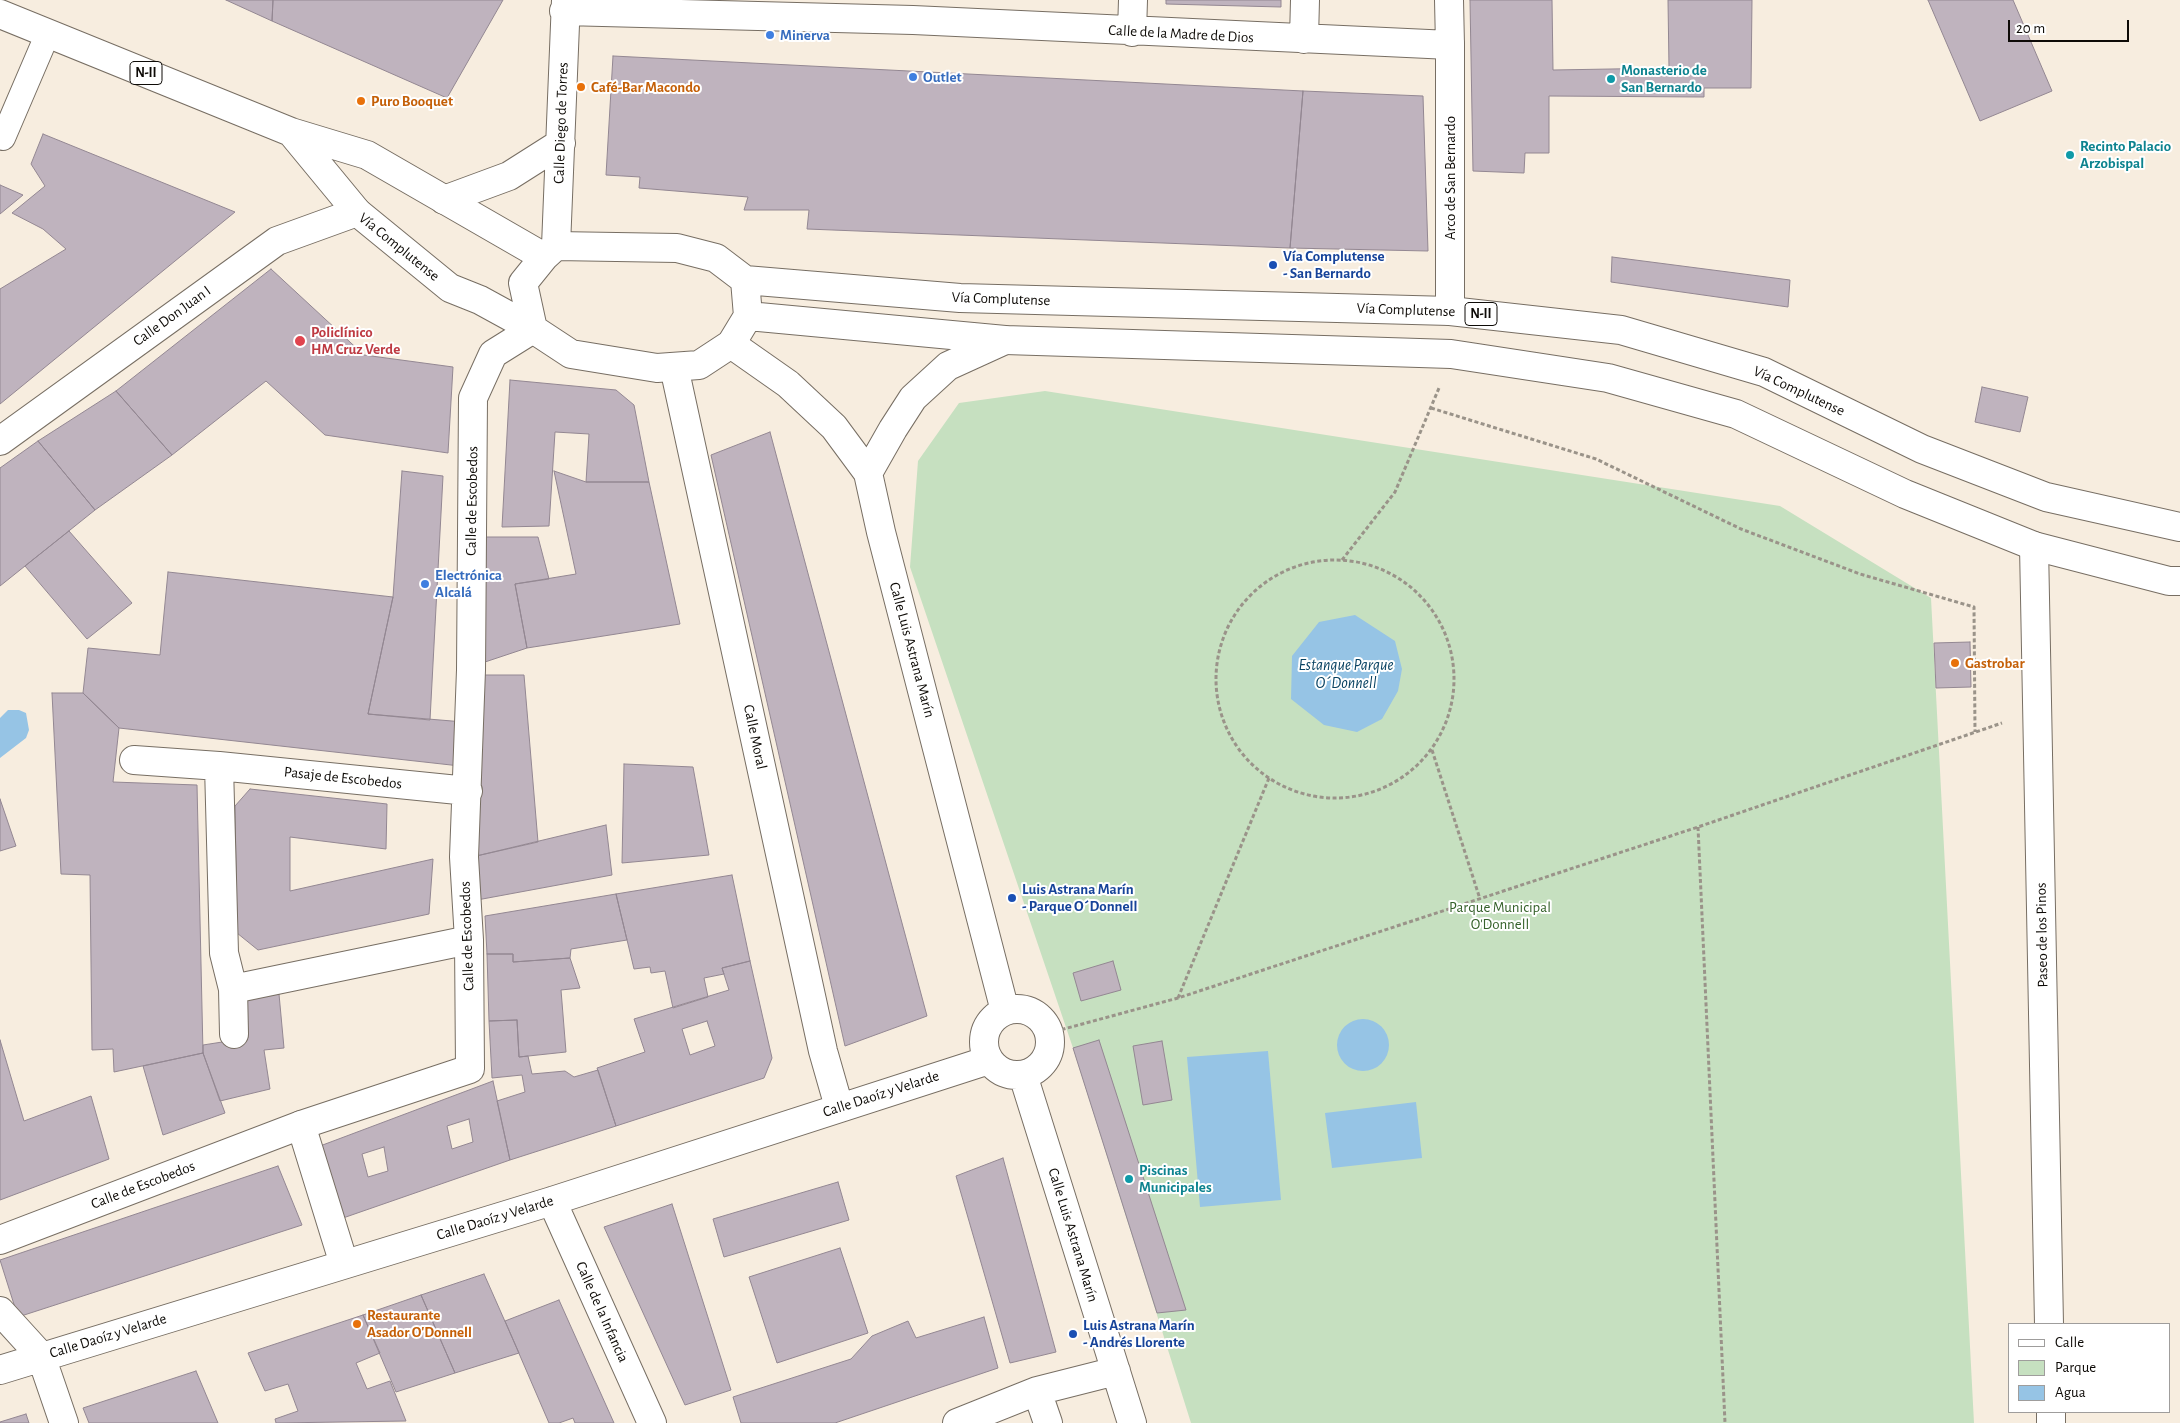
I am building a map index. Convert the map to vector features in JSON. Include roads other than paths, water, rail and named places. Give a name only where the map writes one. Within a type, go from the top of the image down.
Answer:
[{"type":"street","points":[[1132,32],[1133,0]]},
{"type":"street","points":[[1304,40],[1305,0]]},
{"type":"street","name":"Arco de San Bernardo","points":[[1449,0],[1450,311]]},
{"type":"street","name":"Calle de la Madre de Dios","points":[[565,6],[914,10],[1132,32],[1450,45]]},
{"type":"street","name":"Calle Diego de Torres","points":[[550,251],[561,142],[565,6]]},
{"type":"street","name":"Vía Complutense","points":[[0,14],[291,132],[366,155],[444,200],[550,251]]},
{"type":"street","name":"Vía Complutense","points":[[291,132],[357,212],[450,288],[480,300],[533,329],[571,354],[658,368],[699,365],[731,344]]},
{"type":"street","points":[[444,200],[509,176],[561,142]]},
{"type":"street","name":"Calle Don Juan I","points":[[0,441],[277,241],[357,212]]},
{"type":"street","points":[[533,329],[523,283],[550,251],[677,248],[716,258],[745,280],[748,316],[731,344]]},
{"type":"street","name":"Vía Complutense","points":[[745,280],[960,298],[1450,311],[1621,330],[1755,369],[1922,449],[2046,497],[2180,527]]},
{"type":"street","points":[[748,316],[1005,340],[1451,354],[1608,378],[1736,414],[1905,494],[2034,546],[2169,581],[2180,581]]},
{"type":"street","name":"Calle de Escobedos","points":[[0,1240],[301,1124],[470,1069],[469,940],[464,857],[468,791],[473,398],[492,354],[533,329]]},
{"type":"street","points":[[868,473],[893,428],[914,398],[948,366],[1005,340]]},
{"type":"street","name":"Calle Luis Astrana Marín","points":[[731,344],[788,384],[827,421],[868,473],[881,532],[1005,1011]]},
{"type":"street","name":"Calle Moral","points":[[674,367],[823,1051],[839,1107]]},
{"type":"street","name":"Paseo de los Pinos","points":[[2034,546],[2049,1323]]},
{"type":"street","name":"Pasaje de Escobedos","points":[[134,760],[219,766],[468,791]]},
{"type":"street","points":[[219,766],[224,953],[234,989],[234,1034]]},
{"type":"street","points":[[234,989],[469,940]]},
{"type":"street","points":[[1019,1009],[1032,1012],[1043,1021],[1049,1033],[1050,1047],[1045,1060],[1036,1069],[1023,1075],[1010,1074],[998,1070],[989,1060],[984,1049],[984,1037],[995,1016],[1005,1011],[1019,1009]]},
{"type":"street","name":"Calle Daoíz y Velarde","points":[[0,1370],[552,1201],[989,1060]]},
{"type":"street","name":"Calle Luis Astrana Marín","points":[[1023,1075],[1132,1423]]},
{"type":"street","points":[[301,1124],[344,1264]]},
{"type":"street","name":"Calle de la Infancia","points":[[552,1201],[652,1423]]},
{"type":"street","points":[[0,1311],[41,1356],[64,1423]]},
{"type":"street","points":[[956,1423],[1038,1391],[1116,1371]]},
{"type":"street","points":[[1038,1391],[1048,1423]]},
{"type":"lane","points":[[0,137],[3,138],[48,33]]},
{"type":"water","name":"Estanque Parque O´Donnell","points":[[1355,615],[1395,641],[1402,669],[1398,691],[1382,719],[1357,732],[1324,725],[1291,699],[1292,656],[1319,622]]},
{"type":"water","points":[[8,710],[19,710],[26,713],[29,730],[26,738],[0,758],[0,718]]},
{"type":"water","points":[[1363,1019],[1373,1021],[1381,1027],[1387,1035],[1389,1045],[1387,1055],[1381,1063],[1373,1069],[1363,1071],[1353,1069],[1345,1063],[1339,1055],[1337,1045],[1339,1035],[1345,1027],[1353,1021]]},
{"type":"water","points":[[1268,1051],[1281,1200],[1200,1207],[1187,1057]]},
{"type":"water","points":[[1416,1102],[1422,1158],[1332,1168],[1325,1113]]},
{"type":"place","name":"Minerva","points":[[770,35]]},
{"type":"place","name":"Outlet","points":[[913,77]]},
{"type":"place","name":"Monasterio de San Bernardo","points":[[1611,79]]},
{"type":"place","name":"Café-Bar Macondo","points":[[581,87]]},
{"type":"place","name":"Puro Booquet","points":[[361,101]]},
{"type":"place","name":"Recinto Palacio Arzobispal","points":[[2070,155]]},
{"type":"place","name":"Vía Complutense - San Bernardo","points":[[1273,265]]},
{"type":"place","name":"Policlínico HM Cruz Verde","points":[[300,341]]},
{"type":"place","name":"Electrónica Alcalá","points":[[425,584]]},
{"type":"place","name":"Gastrobar","points":[[1955,663]]},
{"type":"place","name":"Luis Astrana Marín - Parque O´Donnell","points":[[1012,898]]},
{"type":"place","name":"Piscinas Municipales","points":[[1129,1179]]},
{"type":"place","name":"Restaurante Asador O'Donnell","points":[[357,1324]]},
{"type":"place","name":"Luis Astrana Marín - Andrés Llorente","points":[[1073,1334]]},
{"type":"park label","name":"Parque Municipal O'Donnell","points":[[1500,916]]}]
